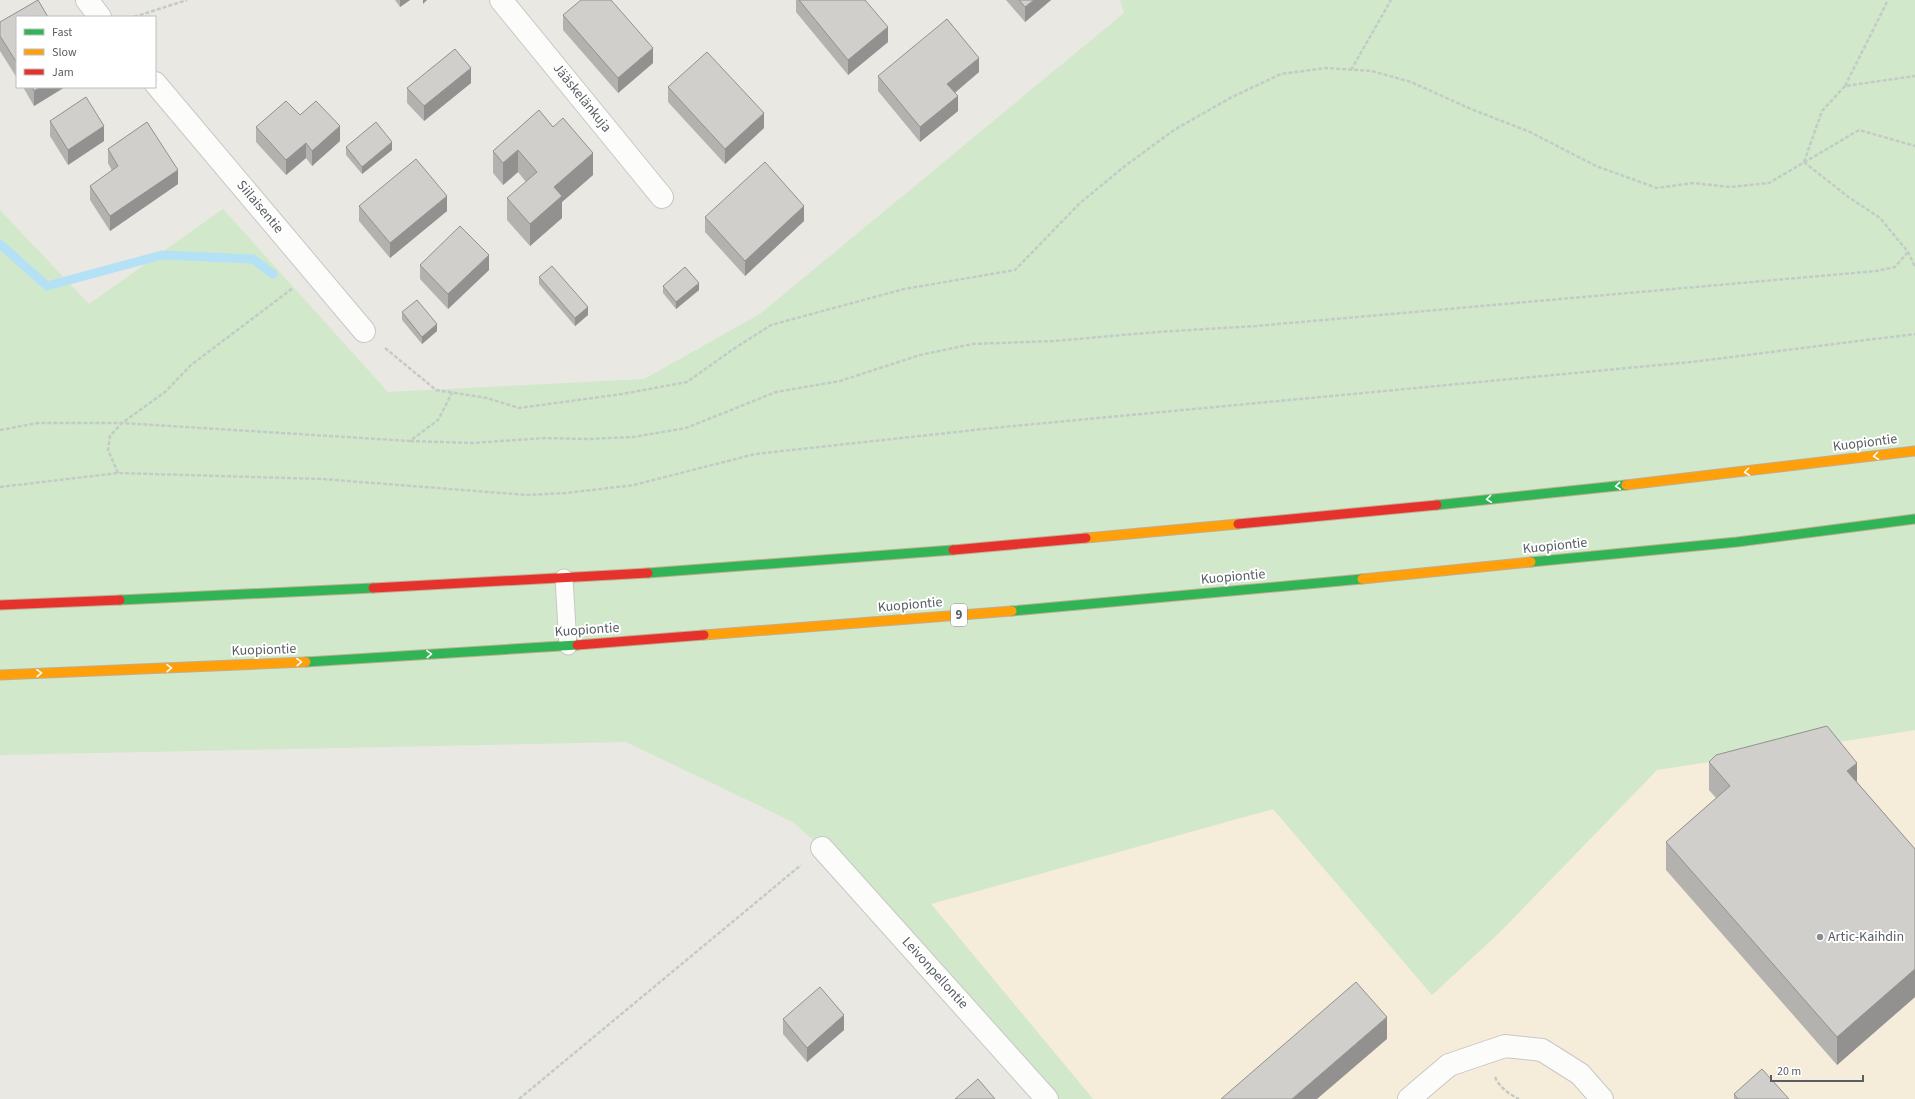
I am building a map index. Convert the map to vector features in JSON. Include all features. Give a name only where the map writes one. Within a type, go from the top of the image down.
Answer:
[{"type":"highway","name":"Kuopiontie","points":[[0,605],[299,593],[564,578],[914,554],[1723,475],[1915,451]]},
{"type":"highway","name":"Kuopiontie","points":[[0,675],[305,662],[568,646],[918,619],[1322,583],[1737,542],[1915,519]]},
{"type":"street","points":[[87,0],[99,16]]},
{"type":"street","name":"Jääskelänkuja","points":[[501,0],[662,197]]},
{"type":"street","name":"Siilaisentie","points":[[156,84],[364,331]]},
{"type":"street","name":"Leivonpellontie","points":[[822,848],[1047,1099]]},
{"type":"street","points":[[1409,1099],[1449,1065],[1505,1046],[1542,1050],[1580,1074],[1602,1099]]},
{"type":"lane","points":[[564,578],[568,646]]},
{"type":"path","points":[[137,16],[187,0]]},
{"type":"path","points":[[1351,70],[1391,0]]},
{"type":"path","points":[[1804,162],[1822,110],[1845,86],[1888,0]]},
{"type":"path","points":[[364,331],[436,390],[487,398],[519,408],[622,394],[687,382],[732,350],[771,325],[904,289],[1015,270],[1080,202],[1125,166],[1174,130],[1232,97],[1281,74],[1326,68],[1372,71],[1411,82],[1471,109],[1530,132],[1596,166],[1657,188],[1693,183],[1730,187],[1769,183],[1859,130],[1915,146]]},
{"type":"path","points":[[1845,86],[1915,76]]},
{"type":"path","points":[[1804,162],[1847,196],[1880,218],[1908,252],[1915,267]]},
{"type":"path","points":[[0,430],[38,424],[122,423],[410,441],[472,443],[545,438],[587,439],[633,437],[686,428],[776,392],[840,381],[920,355],[972,344],[1256,326],[1876,271],[1895,267],[1908,252]]},
{"type":"path","points":[[118,473],[108,450],[110,436],[122,423],[165,392],[192,365],[315,271]]},
{"type":"path","points":[[0,487],[118,473],[322,479],[527,495],[566,494],[634,485],[755,454],[993,428],[1691,362],[1915,334]]},
{"type":"path","points":[[410,441],[438,420],[452,393]]},
{"type":"path","points":[[519,1099],[822,848]]},
{"type":"shaded area","points":[[1915,730],[1915,1099],[1093,1099],[931,904],[1273,809],[1432,995],[1499,933],[1657,770]]},
{"type":"green space","points":[[1120,0],[1915,0],[1915,730],[1657,770],[1499,933],[1432,995],[1273,809],[931,904],[1093,1099],[1047,1099],[822,848],[793,822],[626,742],[0,755],[0,210],[89,304],[223,209],[388,392],[644,379],[760,314],[1124,13]]},
{"type":"building","points":[[38,0],[47,16],[16,16],[16,61],[0,36],[0,22]]},
{"type":"building","points":[[581,0],[611,0],[653,48],[618,78],[563,15]]},
{"type":"building","points":[[799,0],[865,0],[888,27],[848,60]]},
{"type":"building","points":[[1019,0],[1034,0],[1025,7]]},
{"type":"building","points":[[947,19],[979,58],[947,84],[958,96],[920,127],[878,76]]},
{"type":"building","points":[[455,49],[471,68],[424,106],[407,88]]},
{"type":"building","points":[[707,52],[764,113],[725,149],[668,87]]},
{"type":"building","points":[[32,88],[39,88],[34,91]]},
{"type":"building","points":[[86,97],[104,126],[68,150],[50,121]]},
{"type":"building","points":[[286,101],[300,115],[316,101],[340,126],[312,151],[306,143],[286,160],[256,127]]},
{"type":"building","points":[[539,110],[553,127],[563,118],[593,153],[554,187],[562,196],[530,224],[507,198],[537,172],[518,150],[503,163],[493,151]]},
{"type":"building","points":[[147,122],[178,170],[110,216],[90,186],[118,166],[108,149]]},
{"type":"building","points":[[376,122],[392,142],[362,167],[346,147]]},
{"type":"building","points":[[416,159],[447,196],[390,243],[359,206]]},
{"type":"building","points":[[765,162],[804,206],[745,261],[705,217]]},
{"type":"building","points":[[460,226],[489,255],[448,294],[420,265]]},
{"type":"building","points":[[552,266],[588,307],[575,318],[539,277]]},
{"type":"building","points":[[685,267],[699,283],[676,302],[663,286]]},
{"type":"building","points":[[417,300],[437,324],[422,337],[402,312]]},
{"type":"building","name":"Artic-Kaihdin","points":[[1827,726],[1857,763],[1847,771],[1915,849],[1915,969],[1837,1037],[1666,842],[1730,786],[1709,762],[1716,755]]},
{"type":"building","points":[[1356,982],[1387,1017],[1292,1099],[1221,1099]]},
{"type":"building","points":[[820,987],[844,1015],[807,1048],[783,1019]]},
{"type":"building","points":[[1762,1069],[1789,1099],[1738,1099],[1734,1094]]},
{"type":"building","points":[[978,1079],[995,1099],[955,1099]]},
{"type":"waterway","points":[[0,244],[47,286],[162,255],[253,259],[273,274]]},
{"type":"traffic: fast","points":[[1437,505],[1626,485]]},
{"type":"traffic: fast","points":[[1531,562],[1737,542],[1915,519]]},
{"type":"traffic: fast","points":[[648,573],[953,550]]},
{"type":"traffic: fast","points":[[1012,611],[1362,579]]},
{"type":"traffic: fast","points":[[120,600],[373,588]]},
{"type":"traffic: fast","points":[[306,662],[577,645]]},
{"type":"traffic: slow","points":[[1626,485],[1915,451]]},
{"type":"traffic: slow","points":[[1086,538],[1238,524]]},
{"type":"traffic: slow","points":[[1362,579],[1531,562]]},
{"type":"traffic: slow","points":[[704,635],[1012,611]]},
{"type":"traffic: slow","points":[[0,675],[306,662]]},
{"type":"traffic: jam","points":[[1238,524],[1437,505]]},
{"type":"traffic: jam","points":[[953,550],[1086,538]]},
{"type":"traffic: jam","points":[[373,588],[648,573]]},
{"type":"traffic: jam","points":[[0,605],[120,600]]},
{"type":"traffic: jam","points":[[577,645],[704,635]]},
{"type":"place","name":"Artic-Kaihdin","points":[[1820,937]]}]
